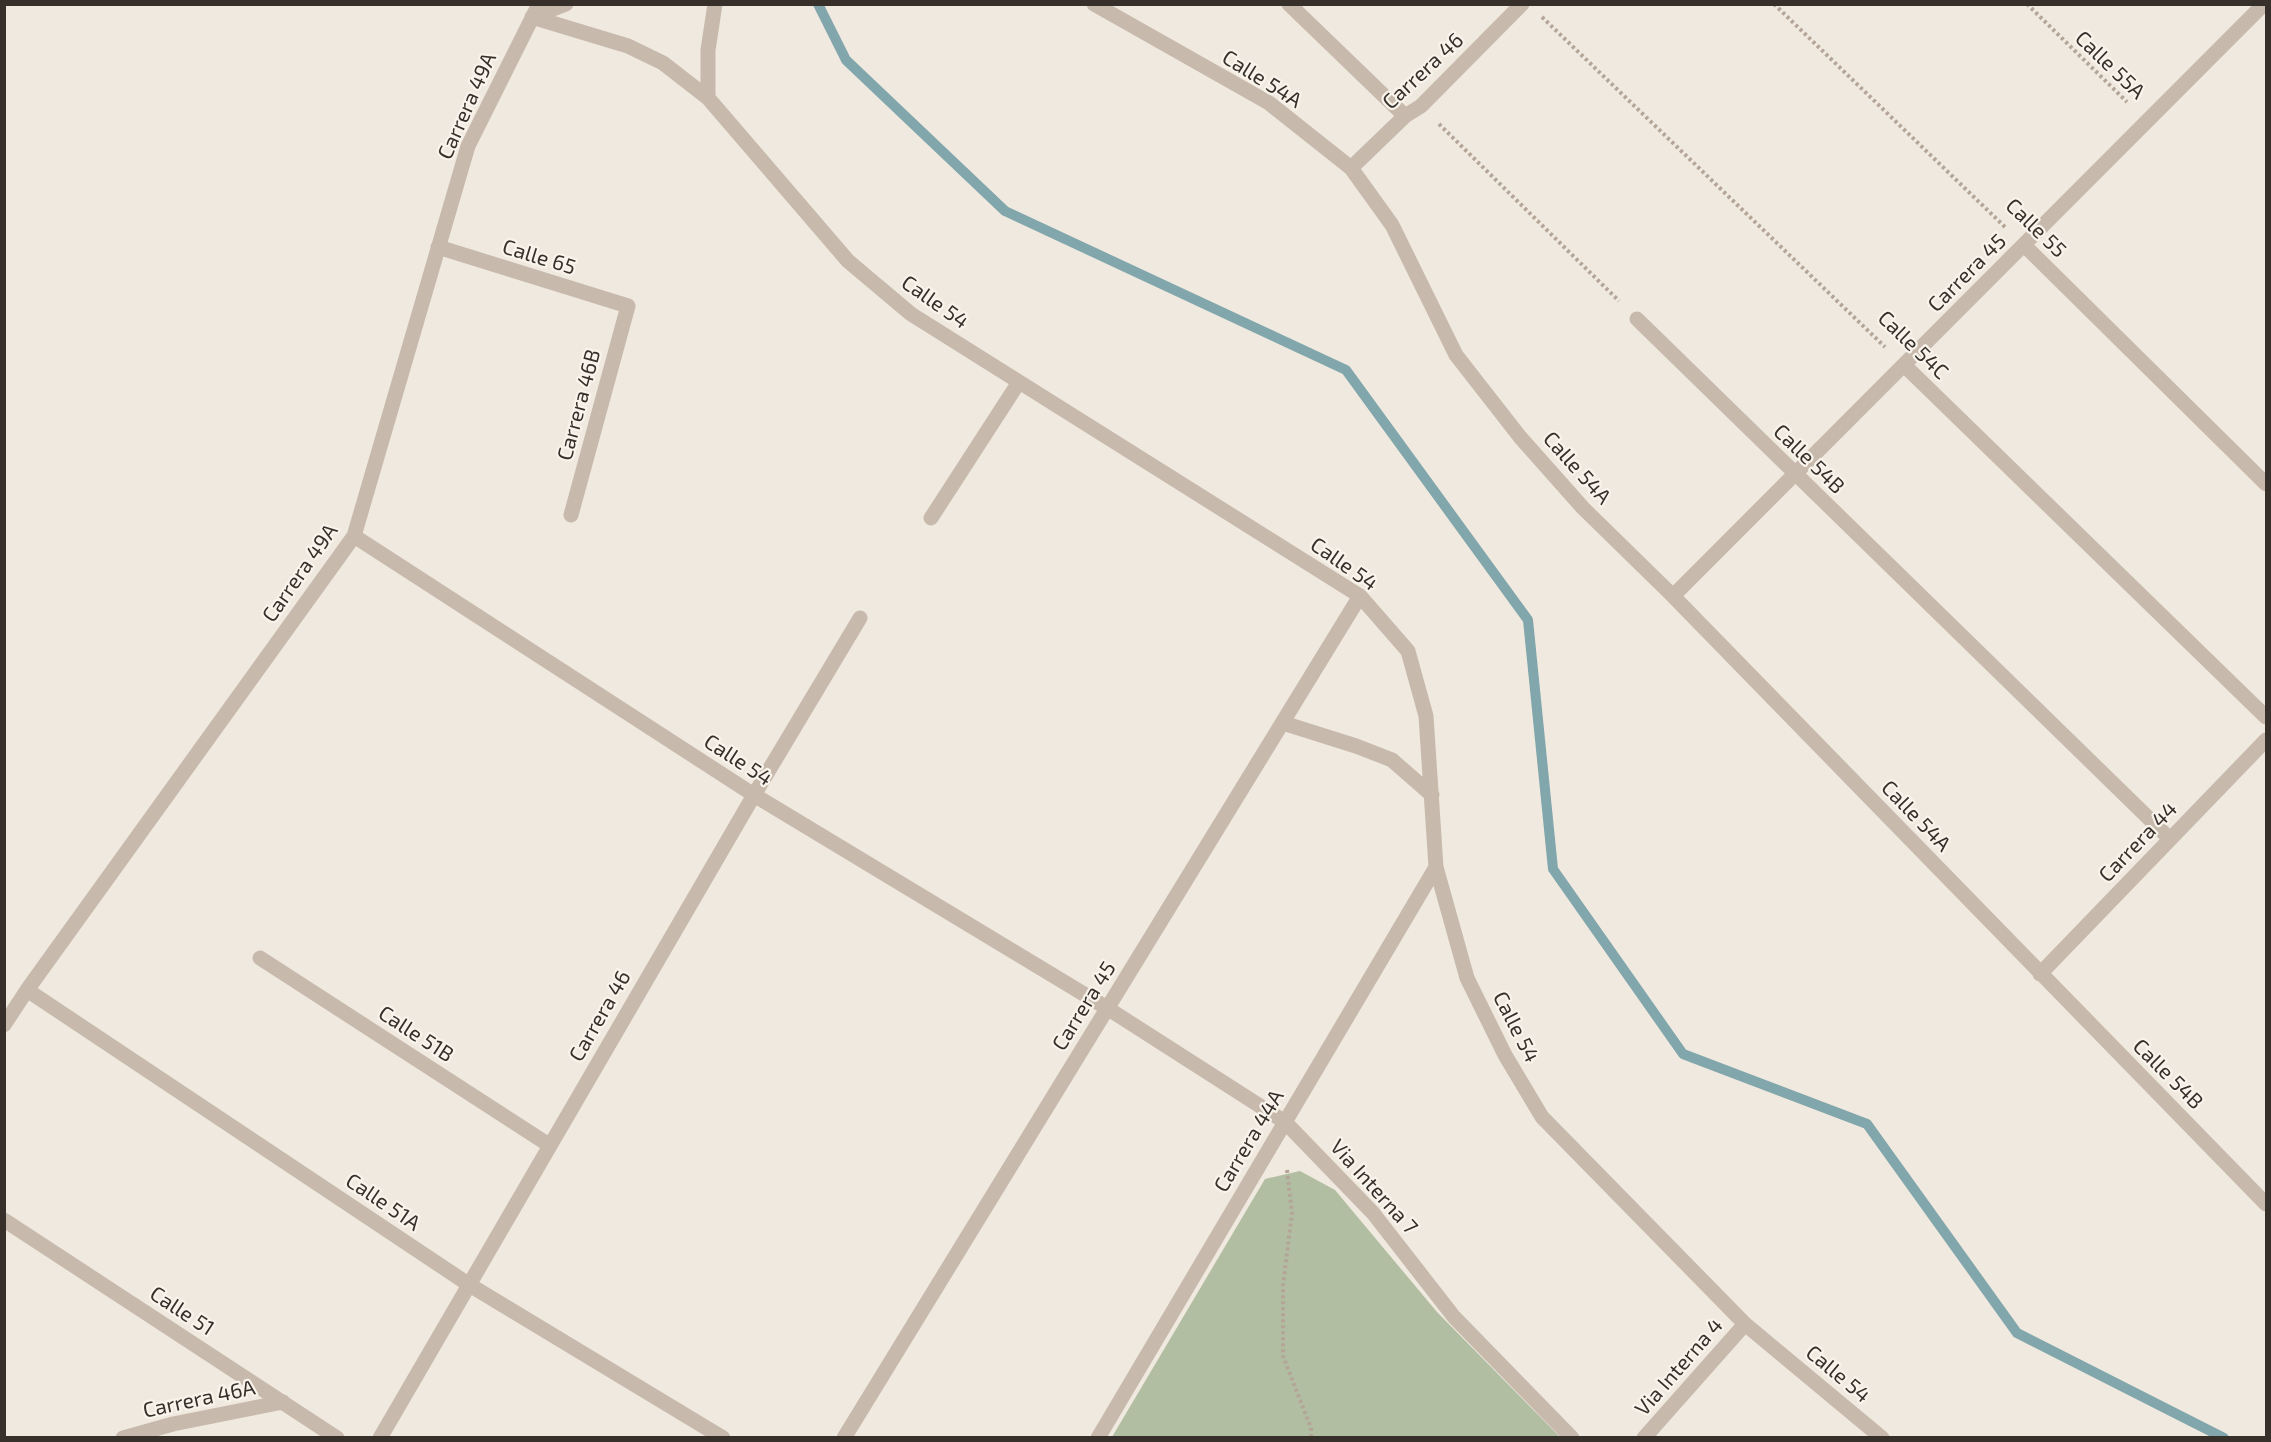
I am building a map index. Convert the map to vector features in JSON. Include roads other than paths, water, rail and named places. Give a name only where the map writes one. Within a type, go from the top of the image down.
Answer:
[{"type":"street","points":[[535,11],[566,4]]},
{"type":"street","points":[[708,98],[708,50],[715,4]]},
{"type":"street","name":"Calle 54A","points":[[1094,4],[1269,103],[1351,168],[1392,225],[1456,355],[1520,437],[1583,508],[1673,596],[2040,974]]},
{"type":"street","points":[[1289,4],[1405,116]]},
{"type":"street","name":"Carrera 46","points":[[1351,168],[1405,116],[1421,106],[1522,4]]},
{"type":"street","name":"Carrera 45","points":[[1673,596],[2025,246],[2264,4]]},
{"type":"street","name":"Calle 54","points":[[535,11],[628,46],[663,63],[708,98],[848,261],[911,314],[1360,596],[1408,651],[1425,716],[1436,867],[1467,978],[1504,1055],[1542,1117],[1744,1324],[1882,1437]]},
{"type":"street","name":"Carrera 49A","points":[[4,1025],[354,536],[468,146],[535,11]]},
{"type":"street","name":"Calle 55","points":[[2025,246],[2266,484]]},
{"type":"street","name":"Calle 65","points":[[438,247],[628,306]]},
{"type":"street","name":"Carrera 46B","points":[[571,515],[628,306]]},
{"type":"street","name":"Calle 54B","points":[[1637,319],[2170,839]]},
{"type":"street","name":"Calle 54C","points":[[1904,365],[2266,717]]},
{"type":"street","points":[[931,518],[1019,382]]},
{"type":"street","name":"Calle 54","points":[[354,536],[754,795],[1107,1008]]},
{"type":"street","name":"Carrera 45","points":[[844,1437],[1360,596]]},
{"type":"street","name":"Carrera 46","points":[[380,1437],[754,795],[860,618]]},
{"type":"street","points":[[1282,723],[1392,760],[1432,795]]},
{"type":"street","name":"Carrera 44","points":[[2040,974],[2266,740]]},
{"type":"street","name":"Carrera 44A","points":[[1098,1437],[1436,867]]},
{"type":"street","name":"Calle 51B","points":[[260,958],[549,1145]]},
{"type":"street","name":"Calle 54B","points":[[2040,974],[2266,1204]]},
{"type":"street","name":"Calle 51A","points":[[27,990],[468,1284],[723,1437]]},
{"type":"street","name":"Via Interna 7","points":[[1107,1008],[1285,1122],[1373,1213],[1454,1317],[1572,1437]]},
{"type":"street","name":"Calle 51","points":[[4,1220],[337,1437]]},
{"type":"street","name":"Via Interna 4","points":[[1644,1437],[1744,1324]]},
{"type":"street","name":"Carrera 46A","points":[[123,1437],[173,1424],[283,1402]]},
{"type":"waterway","points":[[818,4],[846,60],[1005,211],[1346,370],[1528,620],[1553,869],[1683,1054],[1867,1124],[2017,1333],[2224,1438]]}]
